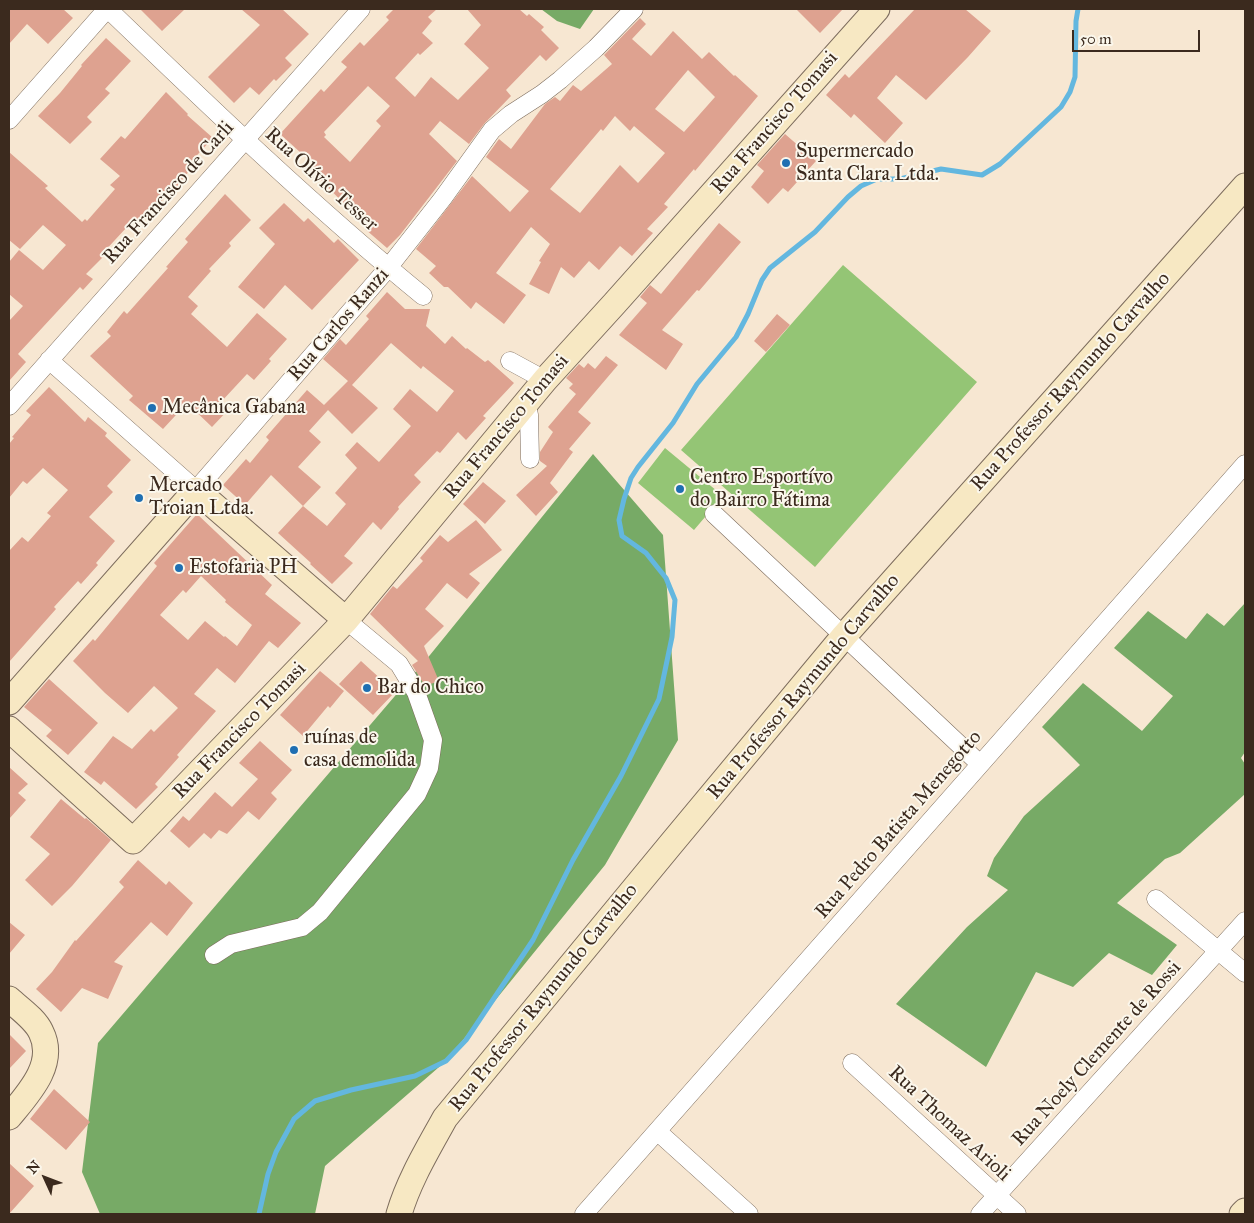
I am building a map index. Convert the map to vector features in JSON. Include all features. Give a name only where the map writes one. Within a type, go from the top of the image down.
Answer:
[{"type":"main road","name":"Rua Francisco Tomasi","points":[[9,729],[133,841],[346,620],[544,380],[877,9]]},
{"type":"main road","name":"Rua Professor Raymundo Carvalho","points":[[399,1214],[419,1164],[445,1118],[844,636],[1245,186]]},
{"type":"main road","points":[[196,490],[346,620]]},
{"type":"main road","name":"Rua Carlos Ranzi","points":[[9,702],[196,490]]},
{"type":"main road","points":[[9,999],[33,1021],[41,1032],[47,1048],[44,1067],[30,1091],[9,1117]]},
{"type":"main road","points":[[1242,1214],[1245,1211]]},
{"type":"street","points":[[9,120],[107,9]]},
{"type":"street","name":"Rua Olívio Tesser","points":[[107,9],[245,140],[388,268],[423,296]]},
{"type":"street","name":"Rua Francisco de Carli","points":[[9,406],[361,9]]},
{"type":"street","name":"Rua Carlos Ranzi","points":[[196,490],[388,268],[443,198],[492,130],[511,114],[542,94],[596,48],[634,9]]},
{"type":"street","points":[[49,360],[196,490]]},
{"type":"street","points":[[510,361],[544,380]]},
{"type":"street","points":[[526,402],[529,421],[530,459]]},
{"type":"street","name":"Rua Pedro Batista Menegotto","points":[[584,1214],[1245,464]]},
{"type":"street","points":[[714,514],[980,764]]},
{"type":"street","points":[[214,955],[231,944],[302,927],[314,917],[417,794],[429,768],[433,740],[416,692],[399,664],[346,620]]},
{"type":"street","points":[[1156,899],[1245,973]]},
{"type":"street","name":"Rua Noely Clemente de Rossi","points":[[980,1214],[1220,951],[1245,921]]},
{"type":"street","name":"Rua Thomaz Arioli","points":[[852,1064],[1017,1214]]},
{"type":"street","points":[[657,1131],[749,1214]]},
{"type":"green space","points":[[541,9],[594,9],[580,29],[557,21]]},
{"type":"green space","points":[[843,265],[977,382],[815,567],[681,450]]},
{"type":"green space","name":"Centro Esportívo do Bairro Fátima","points":[[665,448],[723,496],[694,530],[638,483]]},
{"type":"green space","points":[[593,454],[663,535],[678,740],[605,865],[446,1061],[325,1166],[315,1214],[100,1214],[82,1172],[98,1043],[430,655]]},
{"type":"green space","points":[[1245,603],[1245,752],[1241,758],[1245,764],[1245,794],[1180,853],[1165,859],[1117,903],[1177,945],[1152,975],[1109,953],[1073,987],[1036,972],[986,1067],[896,1004],[967,927],[1008,890],[987,876],[994,858],[1024,816],[1080,765],[1042,727],[1083,683],[1142,731],[1173,696],[1114,648],[1148,611],[1186,639],[1207,613],[1224,626]]},
{"type":"building","points":[[9,9],[63,9],[73,18],[48,44],[27,24],[9,44]]},
{"type":"building","points":[[140,9],[185,9],[162,31]]},
{"type":"building","points":[[241,9],[282,9],[309,34],[285,58],[292,65],[276,81],[274,79],[259,95],[250,87],[234,103],[208,77],[260,25]]},
{"type":"building","points":[[394,9],[437,9],[428,17],[432,21],[422,33],[433,43],[420,55],[418,53],[395,78],[415,97],[431,77],[458,100],[489,68],[464,44],[481,25],[467,9],[519,9],[527,16],[529,14],[544,27],[541,30],[559,48],[546,61],[540,55],[506,90],[511,96],[484,124],[469,144],[440,121],[429,134],[457,161],[400,235],[387,248],[365,229],[367,226],[306,166],[311,162],[280,134],[321,89],[324,92],[347,67],[341,62],[360,42],[364,46],[389,20],[386,17]],"holes":[[[368,86],[390,106],[376,121],[381,126],[350,162],[324,137],[326,135],[324,132]]]},
{"type":"building","points":[[796,9],[843,9],[820,33]]},
{"type":"building","points":[[915,9],[965,9],[991,31],[926,100],[896,75],[877,98],[903,123],[885,143],[854,114],[851,118],[826,95],[845,74],[849,78]]},
{"type":"building","points":[[640,18],[646,24],[632,39],[651,56],[673,31],[702,59],[709,52],[758,96],[695,171],[694,169],[664,204],[668,207],[647,229],[653,233],[632,256],[620,246],[599,270],[589,261],[574,278],[561,267],[549,294],[529,284],[541,262],[539,261],[550,244],[531,227],[496,273],[526,295],[504,324],[476,302],[471,309],[448,287],[444,287],[429,273],[436,266],[416,249],[472,176],[510,212],[529,191],[486,157],[499,139],[511,149],[545,104],[555,97],[560,101],[573,85],[581,91],[612,64],[604,55]],"holes":[[[688,70],[715,97],[684,132],[655,109]],[[615,116],[630,131],[634,126],[665,153],[638,183],[620,165],[580,213],[550,189],[601,129],[603,131]]]},
{"type":"building","points":[[106,38],[131,61],[105,89],[110,93],[87,117],[92,122],[70,144],[38,116]]},
{"type":"building","points":[[166,92],[187,115],[213,138],[186,167],[190,170],[174,190],[172,189],[151,213],[148,209],[128,229],[127,227],[102,254],[104,256],[86,274],[93,279],[83,290],[80,287],[18,354],[26,362],[9,381],[9,321],[23,306],[9,294],[9,262],[19,250],[43,270],[66,245],[43,225],[20,249],[9,240],[9,152],[48,186],[45,188],[82,222],[85,219],[87,221],[115,189],[110,185],[120,176],[100,159],[121,136],[125,139]]},
{"type":"building","name":"Supermercado Santa Clara Ltda.","points":[[785,134],[816,161],[788,192],[783,188],[768,204],[751,187],[764,171],[757,165]]},
{"type":"building","points":[[225,194],[251,220],[229,243],[231,246],[209,269],[211,271],[188,297],[198,306],[191,314],[227,347],[257,313],[287,339],[254,380],[247,374],[221,402],[229,409],[212,427],[187,403],[163,429],[129,400],[133,396],[90,356],[111,336],[107,332],[124,311],[127,314],[168,268],[166,267],[188,242],[185,239]]},
{"type":"building","points":[[284,203],[304,222],[308,218],[334,243],[338,239],[359,260],[312,310],[285,285],[264,309],[238,287],[275,244],[259,228]]},
{"type":"building","points":[[719,223],[741,242],[662,330],[683,344],[666,370],[619,335],[647,303],[640,297],[650,285],[661,294]]},
{"type":"building","points":[[387,292],[405,309],[430,309],[426,326],[445,344],[452,336],[466,349],[485,362],[488,360],[514,383],[483,416],[486,418],[466,440],[458,432],[440,453],[437,451],[414,475],[421,482],[398,507],[399,509],[381,530],[373,522],[344,556],[353,563],[332,584],[278,533],[303,506],[271,475],[245,505],[223,485],[246,459],[250,463],[269,440],[266,437],[307,390],[324,405],[348,381],[323,359],[340,339],[346,345],[369,319],[366,316]],"holes":[[[391,343],[421,369],[423,366],[454,391],[437,412],[410,389],[393,409],[411,426],[379,462],[357,442],[345,455],[357,468],[335,493],[346,504],[327,526],[303,506],[321,487],[298,467],[321,442],[309,431],[328,410],[352,434],[378,408],[352,385]]]},
{"type":"building","points":[[777,314],[790,325],[766,352],[754,341]]},
{"type":"building","points":[[606,356],[618,365],[578,412],[591,423],[569,449],[573,452],[550,483],[558,492],[536,516],[516,495],[547,466],[540,461],[540,452],[553,432],[548,427],[576,394],[569,388],[573,384],[566,378],[579,364],[584,368],[588,363],[595,369]]},
{"type":"building","points":[[49,387],[85,422],[88,417],[107,433],[105,436],[131,460],[107,486],[113,492],[89,517],[115,541],[96,563],[98,565],[81,584],[78,581],[54,607],[56,609],[9,662],[9,551],[22,537],[28,542],[51,516],[47,513],[68,490],[43,468],[27,484],[23,481],[9,498],[9,444],[14,438],[12,437],[31,415],[26,411]]},
{"type":"building","points":[[483,482],[506,501],[485,524],[463,504]]},
{"type":"building","points":[[197,514],[272,585],[265,594],[301,623],[278,648],[269,641],[235,683],[217,668],[194,694],[216,711],[177,755],[179,757],[155,784],[158,787],[136,809],[104,781],[101,785],[84,772],[113,736],[132,749],[151,729],[154,732],[178,708],[154,686],[128,713],[73,661],[93,639],[95,641],[157,566],[154,563]],"holes":[[[201,576],[226,600],[225,602],[252,625],[237,646],[205,621],[188,640],[160,615],[183,590],[186,593]]]},
{"type":"building","points":[[476,520],[502,550],[469,574],[480,583],[467,599],[447,583],[425,609],[444,626],[424,646],[439,681],[425,686],[412,665],[418,661],[370,614],[393,586],[397,589],[423,561],[420,558],[440,535],[448,542]]},
{"type":"building","name":"Bar do Chico","points":[[361,661],[395,692],[373,715],[339,684]]},
{"type":"building","points":[[320,671],[344,691],[330,708],[328,706],[303,736],[280,715]]},
{"type":"building","points":[[49,679],[98,723],[68,755],[46,736],[52,730],[24,707]]},
{"type":"building","points":[[260,741],[292,770],[271,793],[277,799],[259,820],[248,811],[227,834],[219,830],[211,839],[204,833],[189,848],[170,831],[183,816],[189,821],[215,792],[232,807],[258,779],[239,763]]},
{"type":"building","points":[[9,767],[28,784],[18,793],[26,800],[9,819]]},
{"type":"building","points":[[61,799],[111,840],[72,886],[52,906],[25,880],[50,854],[30,837]]},
{"type":"building","points":[[138,860],[166,885],[169,881],[193,903],[167,936],[151,922],[114,962],[123,966],[108,999],[82,988],[61,1012],[36,989],[52,972],[75,940],[124,887],[119,882]]},
{"type":"building","points":[[9,922],[25,935],[9,954]]},
{"type":"building","points":[[9,1034],[26,1051],[9,1069]]},
{"type":"building","points":[[54,1089],[90,1122],[66,1150],[30,1119]]},
{"type":"building","points":[[9,1163],[34,1186],[9,1214]]},
{"type":"waterway","points":[[259,1214],[268,1174],[276,1152],[294,1119],[315,1101],[351,1090],[415,1076],[446,1061],[466,1040],[533,940],[573,860],[621,776],[659,699],[672,637],[675,600],[666,578],[646,553],[622,536],[619,520],[631,478],[673,423],[697,384],[736,337],[762,280],[770,268],[815,232],[861,186],[877,179],[900,179],[941,169],[982,175],[1000,164],[1061,107],[1070,92],[1075,77],[1078,9]]},
{"type":"place","name":"Supermercado Santa Clara Ltda.","points":[[786,163]]},
{"type":"place","name":"Mecânica Gabana","points":[[152,408]]},
{"type":"place","name":"Centro Esportívo do Bairro Fátima","points":[[680,489]]},
{"type":"place","name":"Mercado Troian Ltda.","points":[[139,498]]},
{"type":"place","name":"Estofaria PH","points":[[179,568]]},
{"type":"place","name":"Bar do Chico","points":[[367,688]]},
{"type":"place","name":"ruínas de casa demolida","points":[[294,750]]}]
